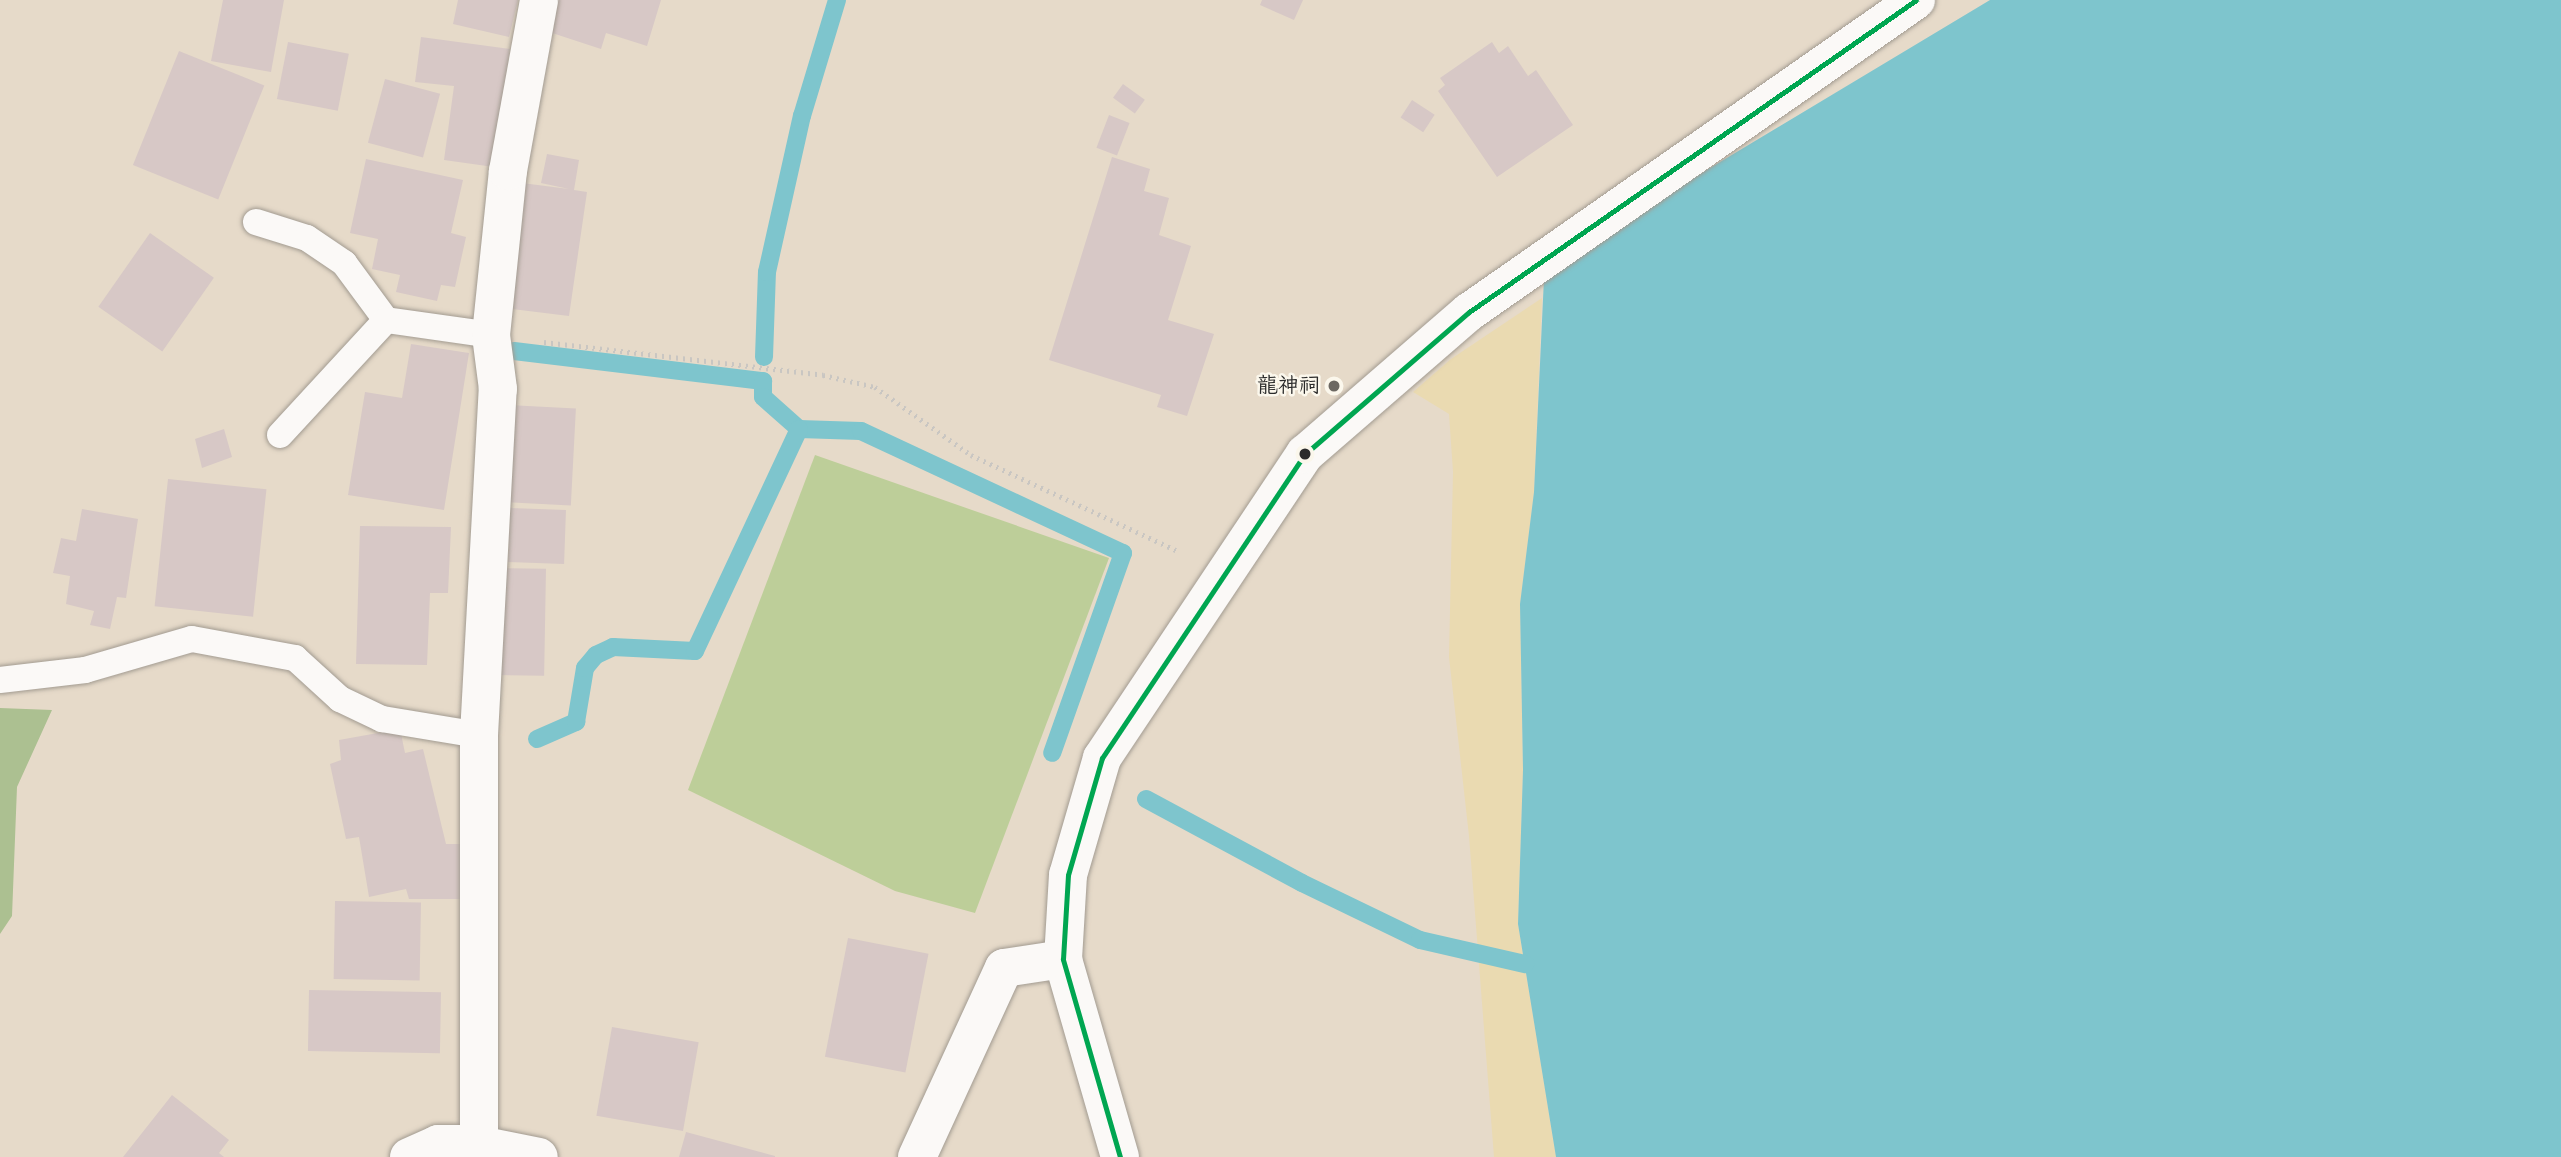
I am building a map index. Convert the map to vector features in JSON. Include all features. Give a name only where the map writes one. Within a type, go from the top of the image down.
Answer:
[{"type":"street","points":[[477,1150],[481,1007],[479,735],[498,389],[491,335],[508,171],[539,0]]},
{"type":"street","points":[[1120,1157],[1063,959],[1068,875],[1102,758],[1305,454],[1469,312],[1916,0]]},
{"type":"street","points":[[917,1157],[1004,968],[1063,959]]},
{"type":"street","points":[[409,1157],[438,1144],[539,1157]]},
{"type":"lane","points":[[256,222],[307,238],[344,262],[386,320],[491,335]]},
{"type":"lane","points":[[280,435],[386,320]]},
{"type":"lane","points":[[0,680],[85,670],[192,639],[295,658],[340,699],[382,719],[479,735]]},
{"type":"path","points":[[491,335],[823,374],[875,387],[971,455],[1226,573]]},
{"type":"green space","points":[[815,455],[1109,558],[975,913],[895,891],[688,790]]},
{"type":"green space","points":[[0,708],[52,710],[17,787],[12,916],[0,934]]},
{"type":"sand","points":[[1542,298],[1534,492],[1520,604],[1523,770],[1518,924],[1556,1157],[1494,1157],[1469,836],[1449,657],[1453,472],[1449,414],[1413,392],[1451,359]]},
{"type":"water","points":[[1990,0],[2561,0],[2561,1157],[1556,1157],[1518,924],[1523,770],[1520,604],[1534,492],[1544,278],[1705,171]]},
{"type":"building","points":[[223,0],[284,0],[271,72],[211,61]]},
{"type":"building","points":[[458,0],[518,0],[509,37],[453,24]]},
{"type":"building","points":[[552,0],[661,0],[647,46],[606,33],[601,49],[543,30]]},
{"type":"building","points":[[1262,0],[1303,0],[1294,20],[1260,5]]},
{"type":"building","points":[[421,37],[510,49],[494,167],[444,160],[454,86],[415,82]]},
{"type":"building","points":[[288,42],[349,54],[338,111],[277,99]]},
{"type":"building","points":[[1492,42],[1499,53],[1508,46],[1528,76],[1536,70],[1573,125],[1497,177],[1438,91],[1445,85],[1440,78]]},
{"type":"building","points":[[179,51],[264,85],[218,200],[133,165]]},
{"type":"building","points":[[385,79],[440,94],[423,158],[368,143]]},
{"type":"building","points":[[1123,84],[1145,100],[1135,114],[1113,98]]},
{"type":"building","points":[[1412,100],[1435,115],[1423,132],[1401,118]]},
{"type":"building","points":[[1109,115],[1130,123],[1117,156],[1096,148]]},
{"type":"building","points":[[547,154],[579,160],[574,190],[587,192],[569,316],[505,308],[522,183],[569,189],[541,183]]},
{"type":"building","points":[[1112,157],[1150,169],[1144,191],[1169,198],[1159,235],[1191,246],[1168,320],[1214,334],[1187,416],[1157,407],[1161,395],[1049,360]]},
{"type":"building","points":[[366,159],[463,180],[451,233],[466,237],[455,287],[441,285],[437,301],[396,292],[400,275],[372,269],[378,239],[350,233]]},
{"type":"building","points":[[150,233],[214,278],[162,351],[98,307]]},
{"type":"building","points":[[411,344],[469,353],[444,510],[348,495],[365,392],[402,398]]},
{"type":"building","points":[[508,405],[576,409],[571,505],[503,502]]},
{"type":"building","points":[[224,429],[232,457],[202,468],[195,439]]},
{"type":"building","points":[[168,479],[266,489],[253,617],[155,606]]},
{"type":"building","points":[[510,508],[566,510],[564,564],[508,562]]},
{"type":"building","points":[[82,509],[138,519],[126,598],[117,597],[110,629],[90,625],[94,611],[66,604],[70,576],[53,573],[61,538],[76,541]]},
{"type":"building","points":[[360,526],[451,527],[448,593],[430,593],[427,665],[356,664]]},
{"type":"building","points":[[498,568],[546,569],[544,676],[496,675]]},
{"type":"building","points":[[400,729],[405,753],[423,749],[446,844],[462,844],[466,899],[409,899],[406,889],[369,897],[359,837],[346,839],[330,764],[341,760],[339,740]]},
{"type":"building","points":[[335,901],[421,903],[420,980],[334,979]]},
{"type":"building","points":[[848,938],[928,954],[905,1072],[825,1057]]},
{"type":"building","points":[[309,990],[441,992],[440,1053],[308,1051]]},
{"type":"building","points":[[612,1027],[699,1042],[683,1131],[596,1116]]},
{"type":"building","points":[[172,1095],[229,1140],[219,1153],[224,1157],[123,1157]]},
{"type":"building","points":[[686,1132],[775,1156],[775,1157],[679,1157]]},
{"type":"waterway","points":[[764,357],[767,272],[802,116],[837,0]]},
{"type":"waterway","points":[[514,351],[763,381],[763,397],[799,429],[861,431],[1123,553],[1052,753]]},
{"type":"waterway","points":[[537,739],[576,722],[585,668],[596,655],[613,647],[695,651],[799,429]]},
{"type":"waterway","points":[[1146,799],[1302,883],[1420,940],[1525,964]]},
{"type":"transit line","points":[[1120,1157],[1063,959],[1068,875],[1102,758],[1305,454],[1469,312],[1916,0]]},
{"type":"place","name":"龍神祠","points":[[1334,386]]}]
